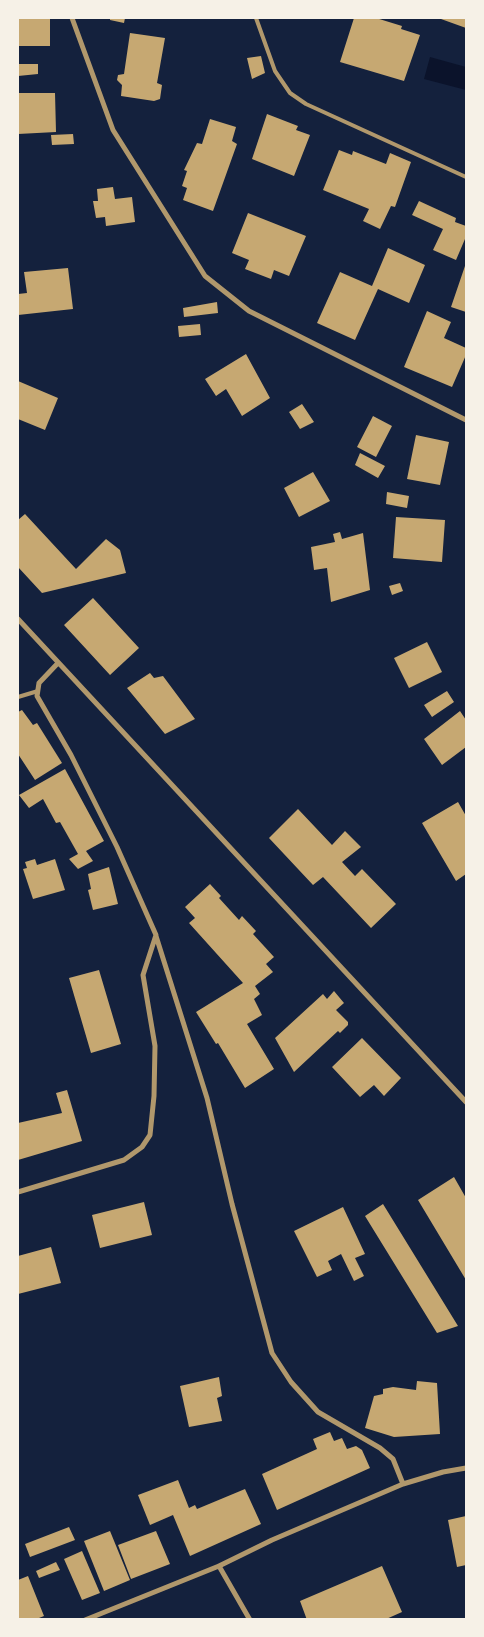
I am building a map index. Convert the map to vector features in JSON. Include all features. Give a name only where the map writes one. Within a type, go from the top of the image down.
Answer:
[{"type":"street","points":[[72,18],[113,130],[204,276],[249,311],[466,420]]},
{"type":"street","points":[[18,618],[466,1102]]},
{"type":"street","points":[[58,663],[39,682],[37,696],[71,755],[117,847],[156,935],[208,1098],[232,1204],[272,1353],[291,1382],[318,1412],[380,1448],[393,1459],[403,1484]]},
{"type":"street","points":[[18,1192],[124,1160],[142,1147],[150,1135],[154,1096],[155,1046],[144,974],[156,935]]},
{"type":"street","points":[[85,1620],[219,1566],[272,1540],[403,1484],[443,1472],[466,1468]]},
{"type":"street","points":[[219,1566],[250,1620]]},
{"type":"lane","points":[[256,18],[275,71],[290,94],[306,104],[466,176]]},
{"type":"lane","points":[[18,697],[38,690]]},
{"type":"water","points":[[430,57],[466,67],[466,90],[424,79]]},
{"type":"building","points":[[18,18],[50,18],[50,46],[18,46]]},
{"type":"building","points":[[110,18],[125,18],[124,23],[110,20]]},
{"type":"building","points":[[354,18],[376,18],[402,26],[401,29],[420,35],[404,81],[340,62]]},
{"type":"building","points":[[466,18],[466,28],[441,19]]},
{"type":"building","points":[[130,33],[165,38],[157,83],[162,85],[160,99],[154,101],[121,96],[122,85],[117,80],[118,75],[124,74]]},
{"type":"building","points":[[261,56],[265,73],[252,79],[247,58]]},
{"type":"building","points":[[18,64],[38,64],[38,74],[18,76]]},
{"type":"building","points":[[18,93],[55,93],[56,132],[18,134]]},
{"type":"building","points":[[267,114],[298,126],[296,130],[310,135],[294,176],[252,159]]},
{"type":"building","points":[[210,119],[236,127],[232,141],[237,144],[213,211],[183,200],[187,188],[182,186],[187,171],[184,170],[197,143],[202,144]]},
{"type":"building","points":[[73,134],[74,144],[52,145],[51,135]]},
{"type":"building","points":[[339,150],[352,155],[353,151],[386,164],[390,153],[411,162],[395,207],[391,206],[380,229],[363,221],[369,209],[323,190]]},
{"type":"building","points":[[113,187],[115,199],[132,197],[135,222],[106,226],[105,217],[96,218],[93,201],[98,201],[97,189]]},
{"type":"building","points":[[419,201],[456,218],[455,222],[466,226],[466,240],[456,260],[433,250],[443,229],[412,215]]},
{"type":"building","points":[[248,213],[306,236],[289,276],[274,270],[271,279],[245,269],[249,260],[232,253]]},
{"type":"building","points":[[388,248],[425,265],[409,303],[378,289],[355,340],[317,323],[340,272],[372,286]]},
{"type":"building","points":[[466,263],[466,312],[451,307]]},
{"type":"building","points":[[68,268],[73,309],[18,315],[18,294],[27,293],[24,272]]},
{"type":"building","points":[[217,302],[218,313],[184,317],[183,308]]},
{"type":"building","points":[[427,311],[451,322],[444,338],[466,348],[466,355],[452,387],[404,367]]},
{"type":"building","points":[[200,324],[201,335],[179,337],[178,326]]},
{"type":"building","points":[[246,354],[270,398],[242,416],[226,389],[216,396],[205,379]]},
{"type":"building","points":[[18,381],[58,398],[45,430],[18,419]]},
{"type":"building","points":[[302,404],[314,422],[300,429],[289,412]]},
{"type":"building","points":[[373,416],[392,426],[376,457],[357,447]]},
{"type":"building","points":[[416,435],[449,442],[440,485],[407,479]]},
{"type":"building","points":[[360,453],[385,466],[378,478],[355,465]]},
{"type":"building","points":[[313,472],[330,501],[299,517],[284,488]]},
{"type":"building","points":[[387,492],[409,496],[407,508],[386,504]]},
{"type":"building","points":[[25,514],[76,569],[106,539],[120,550],[126,573],[42,593],[18,567],[18,520]]},
{"type":"building","points":[[396,517],[445,520],[442,562],[393,558]]},
{"type":"building","points":[[340,532],[342,539],[363,533],[370,590],[331,602],[327,568],[314,570],[311,547],[335,542],[333,534]]},
{"type":"building","points":[[400,583],[403,591],[392,595],[389,586]]},
{"type":"building","points":[[93,598],[139,648],[110,675],[64,625]]},
{"type":"building","points":[[427,642],[442,672],[409,688],[394,658]]},
{"type":"building","points":[[150,673],[154,678],[163,676],[195,719],[165,734],[127,688]]},
{"type":"building","points":[[447,691],[454,702],[432,717],[424,705]]},
{"type":"building","points":[[22,710],[33,725],[37,723],[62,763],[35,780],[18,754],[18,712]]},
{"type":"building","points":[[460,711],[466,720],[466,747],[442,765],[424,739]]},
{"type":"building","points":[[65,769],[104,841],[86,851],[93,861],[78,869],[69,859],[78,854],[60,822],[56,823],[43,799],[29,808],[19,795]]},
{"type":"building","points":[[458,802],[466,816],[466,874],[456,881],[422,823]]},
{"type":"building","points":[[298,809],[332,845],[345,831],[361,847],[342,862],[355,876],[362,869],[396,904],[371,928],[323,877],[313,885],[269,838]]},
{"type":"building","points":[[35,859],[37,865],[55,859],[65,890],[33,899],[23,869],[27,868],[25,862]]},
{"type":"building","points":[[109,867],[118,904],[93,910],[88,890],[91,889],[88,874]]},
{"type":"building","points":[[210,884],[221,896],[219,898],[239,920],[242,916],[256,931],[253,934],[274,957],[266,964],[273,972],[255,986],[260,994],[254,999],[262,1015],[247,1024],[274,1069],[245,1088],[218,1043],[216,1044],[196,1012],[243,983],[189,923],[195,918],[185,907]]},
{"type":"building","points":[[99,970],[121,1044],[91,1053],[69,978]]},
{"type":"building","points":[[334,991],[344,1003],[336,1010],[348,1022],[348,1025],[340,1033],[338,1031],[294,1072],[275,1038],[323,994],[327,999]]},
{"type":"building","points":[[362,1038],[401,1078],[384,1096],[374,1085],[360,1097],[332,1067]]},
{"type":"building","points":[[67,1090],[82,1141],[18,1160],[18,1123],[62,1113],[56,1093]]},
{"type":"building","points":[[454,1177],[466,1198],[466,1280],[418,1200]]},
{"type":"building","points":[[144,1202],[152,1235],[100,1248],[92,1215]]},
{"type":"building","points":[[383,1204],[458,1326],[437,1333],[365,1216]]},
{"type":"building","points":[[343,1207],[365,1254],[355,1258],[364,1276],[354,1281],[341,1254],[328,1261],[332,1270],[317,1277],[294,1231]]},
{"type":"building","points":[[51,1247],[61,1283],[18,1294],[18,1256]]},
{"type":"building","points":[[219,1377],[222,1396],[217,1398],[222,1421],[189,1427],[180,1386]]},
{"type":"building","points":[[417,1381],[437,1383],[440,1434],[394,1437],[365,1428],[374,1396],[383,1394],[383,1389],[393,1387],[416,1390]]},
{"type":"building","points":[[330,1432],[334,1441],[342,1438],[347,1449],[356,1446],[362,1450],[370,1468],[277,1510],[262,1474],[317,1449],[313,1439]]},
{"type":"building","points":[[178,1480],[189,1508],[195,1505],[197,1509],[245,1489],[261,1524],[190,1556],[173,1515],[150,1525],[138,1495]]},
{"type":"building","points":[[466,1516],[466,1565],[457,1567],[448,1520]]},
{"type":"building","points":[[69,1527],[75,1540],[30,1557],[25,1544]]},
{"type":"building","points":[[110,1531],[130,1580],[104,1591],[84,1541]]},
{"type":"building","points":[[156,1531],[170,1564],[131,1579],[118,1545]]},
{"type":"building","points":[[82,1551],[100,1593],[82,1600],[64,1559]]},
{"type":"building","points":[[56,1562],[60,1570],[39,1578],[36,1571]]},
{"type":"building","points":[[382,1566],[402,1612],[384,1620],[307,1620],[300,1601]]},
{"type":"building","points":[[28,1576],[44,1616],[34,1620],[18,1620],[18,1580]]}]
